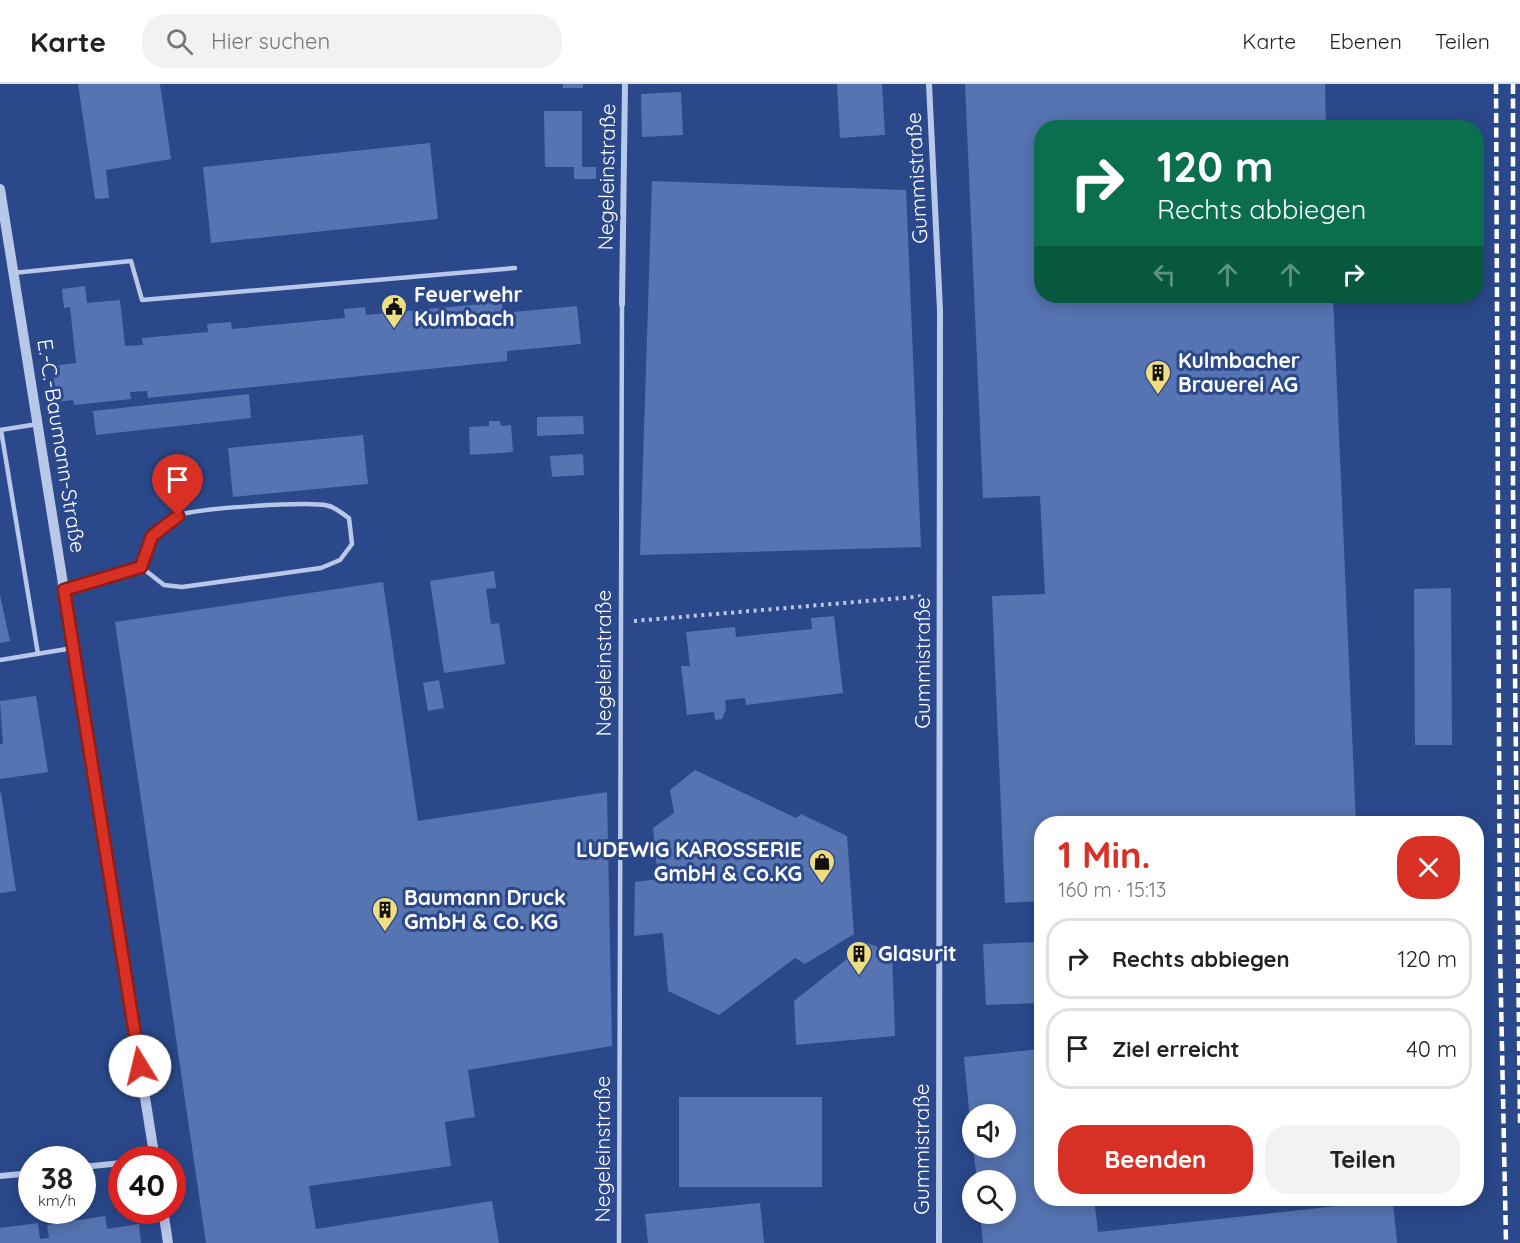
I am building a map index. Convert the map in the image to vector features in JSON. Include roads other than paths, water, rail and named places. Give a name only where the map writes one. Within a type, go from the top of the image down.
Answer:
[{"type":"street","name":"Negeleinstraße","points":[[622,304],[625,84]]},
{"type":"street","name":"Gummistraße","points":[[929,84],[940,310],[939,1243]]},
{"type":"street","name":"E.-C.-Baumann-Straße","points":[[0,189],[152,1146]]},
{"type":"street","points":[[0,1176],[18,1174]]},
{"type":"street","points":[[165,1224],[168,1243]]},
{"type":"lane","points":[[13,273],[131,261],[142,300],[515,268]]},
{"type":"lane","name":"Negeleinstraße","points":[[619,1243],[622,304]]},
{"type":"lane","points":[[38,424],[0,430],[38,654]]},
{"type":"lane","points":[[310,503],[331,507],[349,518],[352,544],[340,560],[321,568],[182,587],[164,585],[141,567],[152,536],[178,516],[263,505],[310,503]]},
{"type":"lane","points":[[64,590],[141,567]]},
{"type":"lane","points":[[0,660],[74,648]]},
{"type":"railway","points":[[1496,84],[1500,949],[1506,1243]]},
{"type":"railway","points":[[1513,84],[1513,492],[1520,1123]]},
{"type":"place","name":"Feuerwehr Kulmbach","points":[[394,330]]},
{"type":"place","name":"Kulmbacher Brauerei AG","points":[[1158,396]]},
{"type":"place","name":"LUDEWIG KAROSSERIE GmbH & Co.KG","points":[[822,885]]},
{"type":"place","name":"Baumann Druck GmbH & Co. KG","points":[[385,933]]},
{"type":"place","name":"Glasurit","points":[[859,977]]}]
